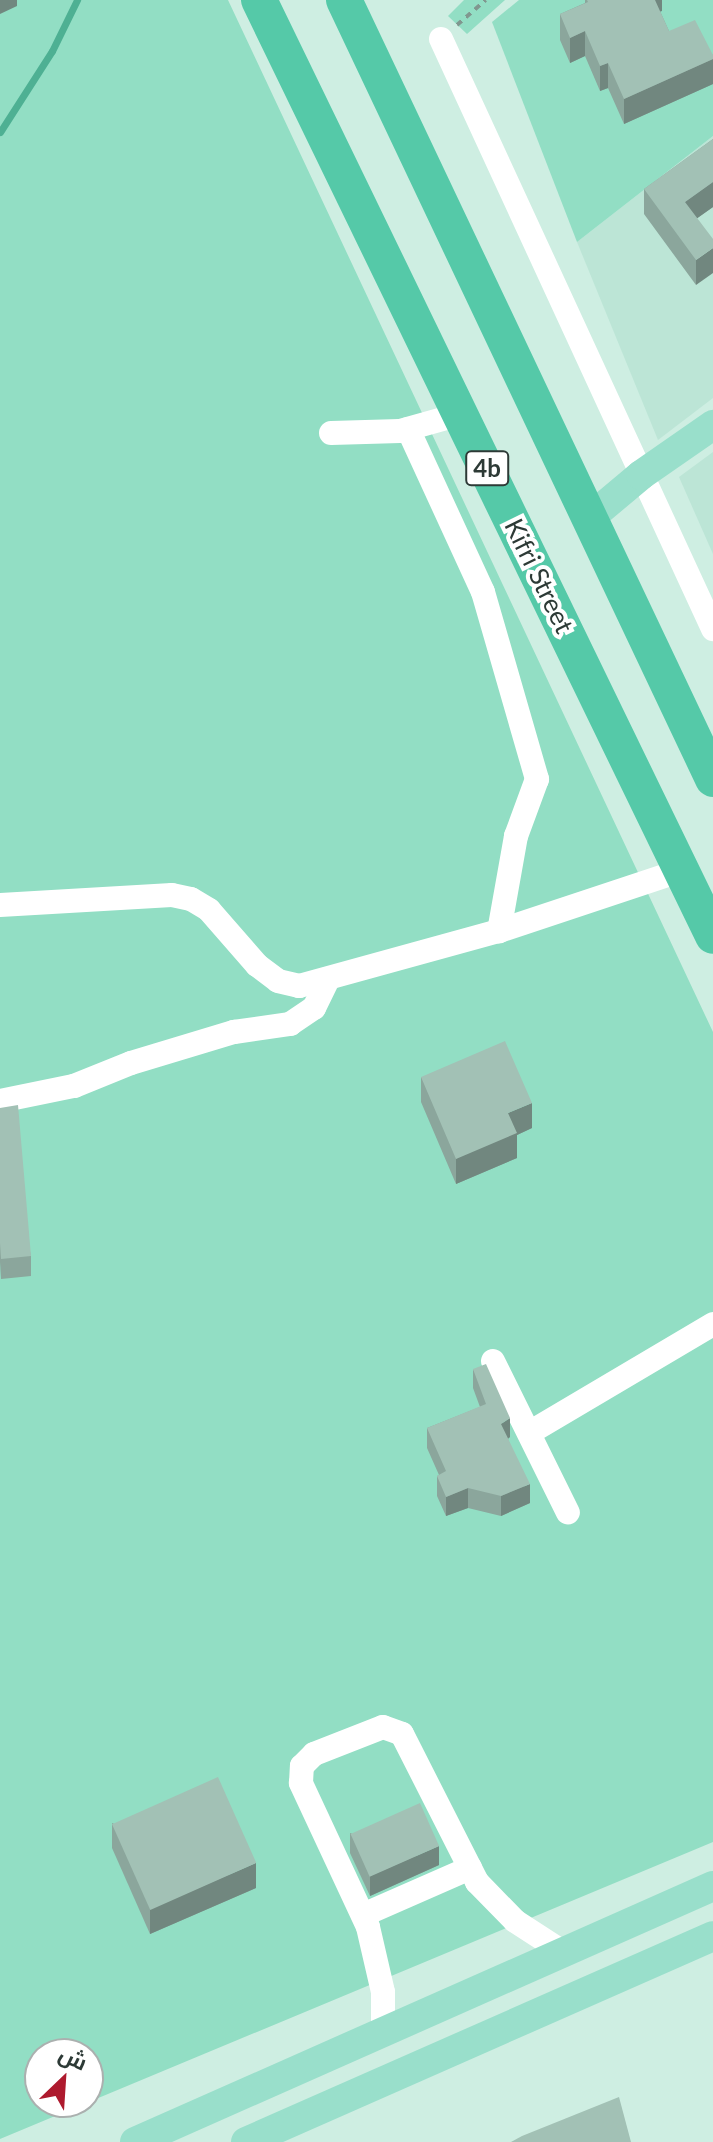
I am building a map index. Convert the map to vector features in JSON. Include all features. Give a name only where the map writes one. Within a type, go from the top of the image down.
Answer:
[{"type":"highway","name":"Kifri Street","points":[[259,0],[713,936]]},
{"type":"highway","points":[[344,0],[713,779]]},
{"type":"main road","points":[[591,517],[641,475],[713,425]]},
{"type":"main road","points":[[135,2142],[713,1886]]},
{"type":"main road","points":[[246,2142],[713,1936]]},
{"type":"street","points":[[441,39],[630,442],[641,475],[713,629]]},
{"type":"street","points":[[331,433],[408,429],[461,414]]},
{"type":"street","points":[[408,429],[483,592],[537,779],[516,836],[499,931]]},
{"type":"street","points":[[0,905],[172,895],[191,899],[209,910],[238,946],[278,981],[299,986],[327,981],[499,931],[682,870]]},
{"type":"street","points":[[0,1101],[74,1086],[131,1063],[221,1036],[290,1024],[314,1008],[327,981]]},
{"type":"street","points":[[529,1433],[713,1324]]},
{"type":"street","points":[[493,1361],[568,1513]]},
{"type":"street","points":[[383,2031],[379,1968],[363,1915],[301,1783],[302,1766],[314,1754],[373,1729],[393,1729],[402,1734],[477,1882],[502,1910],[541,1940],[563,1952]]},
{"type":"street","points":[[363,1915],[470,1868]]},
{"type":"path","points":[[441,39],[486,0]]},
{"type":"shaded area","points":[[713,136],[713,398],[658,440],[577,242]]},
{"type":"shaded area","points":[[713,452],[713,554],[679,477]]},
{"type":"green space","points":[[0,0],[228,0],[713,1032],[713,1842],[104,2096],[104,2038],[24,2038],[24,2118],[50,2118],[0,2139]]},
{"type":"green space","points":[[464,0],[505,0],[467,34],[448,16]]},
{"type":"green space","points":[[519,0],[713,0],[713,136],[577,242],[492,22]]},
{"type":"building","points":[[587,0],[655,0],[669,31],[695,20],[713,59],[624,99],[608,63],[600,66],[585,31],[570,38],[560,14]]},
{"type":"building","points":[[713,139],[713,182],[685,202],[713,239],[713,248],[696,260],[644,189]]},
{"type":"building","points":[[505,1041],[532,1103],[508,1113],[517,1133],[456,1159],[421,1077]]},
{"type":"building","points":[[18,1105],[31,1256],[1,1259],[0,1108]]},
{"type":"building","points":[[486,1364],[510,1418],[501,1424],[530,1484],[501,1496],[468,1488],[446,1497],[437,1476],[446,1471],[427,1428],[486,1404],[473,1369]]},
{"type":"building","points":[[218,1777],[256,1863],[150,1910],[112,1824]]},
{"type":"building","points":[[420,1803],[439,1846],[370,1877],[351,1834]]},
{"type":"building","points":[[619,2097],[631,2142],[511,2142],[522,2136]]},
{"type":"waterway","points":[[0,132],[52,51],[77,0]]}]
